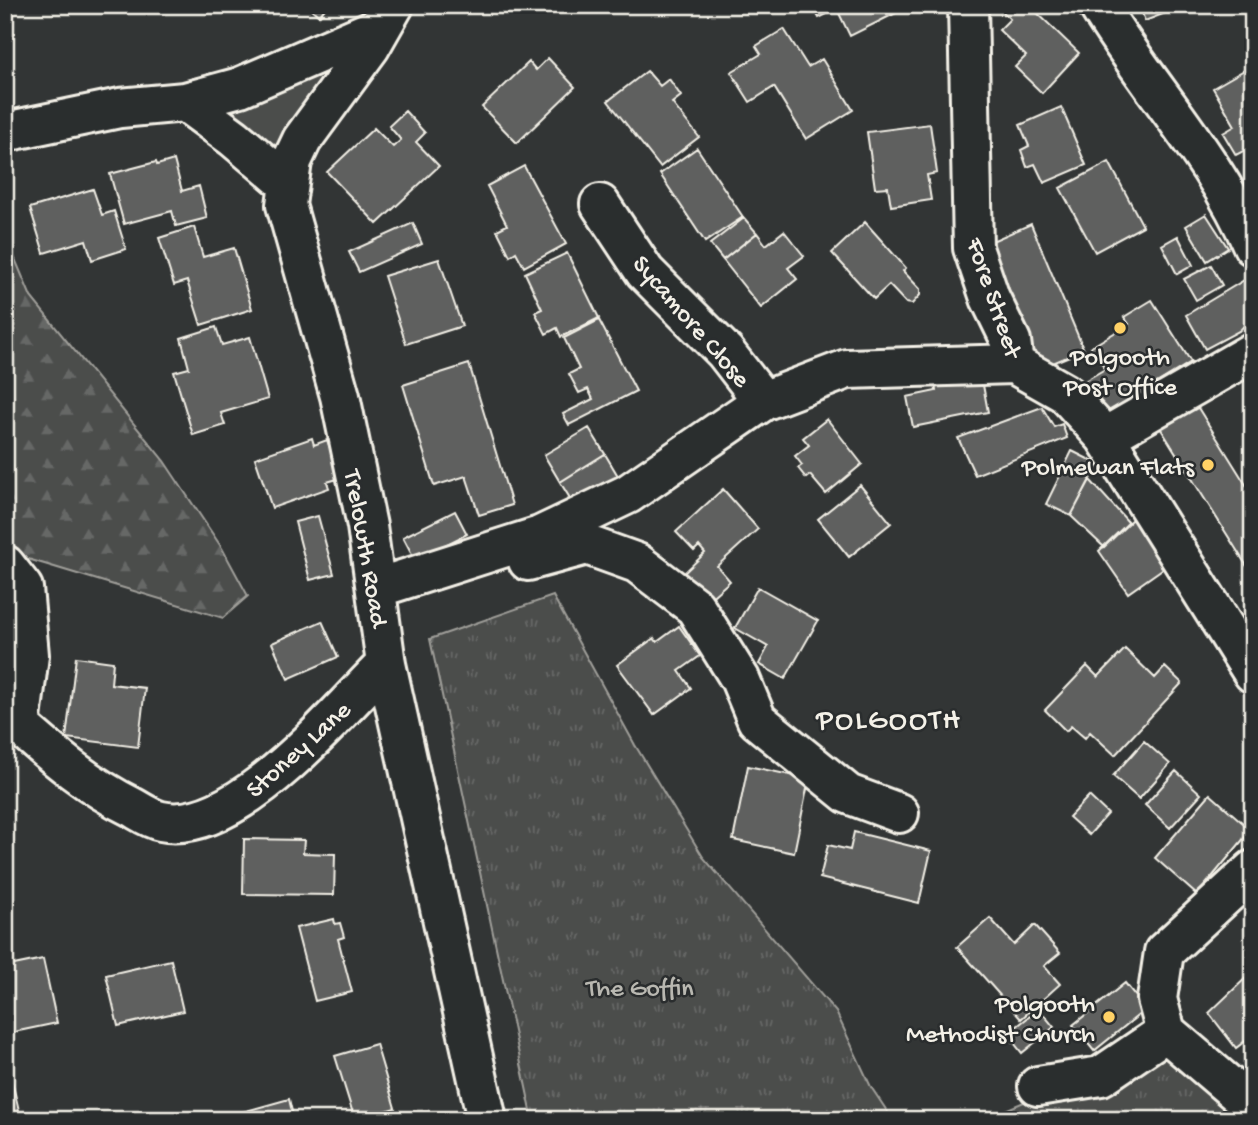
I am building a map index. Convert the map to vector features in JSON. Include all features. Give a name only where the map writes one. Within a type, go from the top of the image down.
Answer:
[{"type":"street","name":"Fore Street","points":[[968,5],[973,248],[990,298],[1011,341],[1014,364],[1065,393],[1105,437],[1253,673]]},
{"type":"street","points":[[1098,5],[1120,43],[1244,198],[1253,247]]},
{"type":"street","points":[[5,132],[120,108],[185,102],[240,87],[388,16]]},
{"type":"street","name":"Trelowth Road","points":[[388,16],[302,140],[286,183],[286,205],[340,396],[378,601],[386,664],[477,1116]]},
{"type":"street","points":[[185,102],[234,138],[286,183]]},
{"type":"street","name":"Sycamore Close","points":[[600,204],[645,272],[725,352],[763,401]]},
{"type":"street","points":[[1105,437],[1253,352]]},
{"type":"street","points":[[378,601],[540,536],[628,494],[763,401],[847,369],[1014,364]]},
{"type":"street","points":[[378,601],[587,545],[637,563],[695,607],[740,679],[757,720],[848,794],[899,813]]},
{"type":"street","name":"Stoney Lane","points":[[5,565],[23,589],[29,655],[13,728],[71,771],[116,799],[159,821],[183,823],[215,815],[259,789],[386,664]]},
{"type":"street","points":[[1242,1097],[1166,1032],[1157,999],[1164,952],[1253,870]]},
{"type":"street","points":[[1038,1086],[1101,1076],[1166,1032]]},
{"type":"green space","points":[[382,26],[292,161],[199,112]]},
{"type":"green space","points":[[5,235],[31,297],[164,461],[222,548],[248,596],[223,618],[28,559],[5,538]]},
{"type":"green space","name":"The Goffin","points":[[553,596],[635,745],[703,857],[836,1012],[871,1087],[893,1120],[533,1120],[430,639]]},
{"type":"green space","points":[[1166,1041],[1234,1113],[1235,1120],[982,1120]]},
{"type":"building","points":[[307,5],[328,5],[319,16]]},
{"type":"building","points":[[812,5],[897,5],[900,11],[850,36],[837,9],[819,18]]},
{"type":"building","points":[[1008,5],[1029,5],[1079,53],[1042,93],[1015,67],[1026,56],[999,30],[1010,19],[1002,11]]},
{"type":"building","points":[[1139,5],[1186,5],[1145,21]]},
{"type":"building","points":[[784,29],[808,67],[822,59],[853,110],[806,139],[774,87],[750,102],[731,72],[761,54],[756,46]]},
{"type":"building","points":[[548,58],[575,87],[517,143],[482,107],[529,62],[536,70]]},
{"type":"building","points":[[1253,65],[1253,146],[1236,155],[1223,133],[1235,126],[1213,88]]},
{"type":"building","points":[[647,71],[660,86],[669,79],[681,96],[672,103],[699,137],[660,167],[608,101]]},
{"type":"building","points":[[1061,107],[1086,165],[1044,183],[1035,164],[1027,167],[1021,150],[1029,146],[1020,125]]},
{"type":"building","points":[[405,111],[425,133],[416,142],[439,166],[377,224],[327,172],[374,128],[393,147],[401,140],[389,126]]},
{"type":"building","points":[[930,124],[937,173],[927,175],[931,200],[891,206],[888,187],[875,188],[867,132]]},
{"type":"building","points":[[697,148],[743,217],[705,242],[660,174]]},
{"type":"building","points":[[174,160],[182,191],[199,186],[207,218],[176,226],[172,211],[124,224],[110,174]]},
{"type":"building","points":[[1109,162],[1143,226],[1095,252],[1060,188]]},
{"type":"building","points":[[524,166],[566,244],[524,267],[516,252],[510,256],[497,230],[507,225],[487,186]]},
{"type":"building","points":[[93,189],[102,215],[114,211],[126,249],[92,260],[86,240],[44,253],[30,208]]},
{"type":"building","points":[[1206,214],[1228,248],[1207,261],[1186,226]]},
{"type":"building","points":[[744,218],[757,233],[723,260],[710,244]]},
{"type":"building","points":[[865,222],[906,268],[903,271],[920,289],[920,295],[912,304],[906,303],[889,285],[874,299],[832,253]]},
{"type":"building","points":[[413,223],[422,244],[359,272],[349,252]]},
{"type":"building","points":[[1031,224],[1084,350],[1036,370],[983,245]]},
{"type":"building","points":[[194,227],[203,257],[234,248],[252,309],[201,325],[187,281],[174,285],[159,238]]},
{"type":"building","points":[[784,231],[804,256],[788,268],[797,279],[761,308],[723,260],[757,233],[766,245]]},
{"type":"building","points":[[1178,236],[1193,265],[1177,274],[1162,245]]},
{"type":"building","points":[[567,253],[599,318],[561,337],[557,328],[546,334],[535,312],[542,309],[525,273]]},
{"type":"building","points":[[439,259],[462,326],[406,344],[384,276]]},
{"type":"building","points":[[1211,265],[1222,285],[1196,300],[1184,279]]},
{"type":"building","points":[[1246,279],[1253,301],[1248,322],[1239,331],[1205,349],[1186,315]]},
{"type":"building","points":[[1152,300],[1191,362],[1101,417],[1081,383],[1105,369],[1091,347],[1129,324],[1124,317]]},
{"type":"building","points":[[599,320],[636,391],[569,425],[563,414],[593,399],[588,389],[579,393],[569,374],[579,369],[564,338]]},
{"type":"building","points":[[216,327],[222,345],[250,337],[268,399],[221,413],[225,425],[193,435],[174,372],[189,368],[181,338]]},
{"type":"building","points":[[469,364],[512,505],[479,515],[466,476],[434,486],[403,385]]},
{"type":"building","points":[[981,374],[988,412],[913,427],[907,397],[936,391],[935,382]]},
{"type":"building","name":"Polmewan Flats","points":[[1195,403],[1253,496],[1253,576],[1159,426]]},
{"type":"building","points":[[1042,407],[1054,427],[1062,424],[1067,438],[975,475],[958,438]]},
{"type":"building","points":[[827,419],[862,464],[826,494],[810,475],[806,478],[798,468],[802,465],[795,456],[809,445],[803,438]]},
{"type":"building","points":[[589,428],[605,454],[560,482],[544,455]]},
{"type":"building","points":[[312,438],[314,445],[327,440],[341,478],[327,482],[329,488],[272,508],[255,458]]},
{"type":"building","points":[[1072,451],[1098,464],[1071,516],[1046,504]]},
{"type":"building","points":[[605,454],[621,481],[576,508],[560,482]]},
{"type":"building","points":[[1090,480],[1129,523],[1104,547],[1071,516]]},
{"type":"building","points":[[860,485],[891,523],[849,557],[818,519]]},
{"type":"building","points":[[723,489],[758,529],[717,566],[730,581],[706,602],[682,575],[705,553],[699,546],[694,551],[676,532]]},
{"type":"building","points":[[455,511],[467,534],[415,560],[403,537]]},
{"type":"building","points":[[318,516],[334,574],[310,580],[295,522]]},
{"type":"building","points":[[1132,519],[1165,567],[1128,593],[1099,551]]},
{"type":"building","points":[[758,587],[818,621],[785,679],[759,664],[768,647],[735,628]]},
{"type":"building","points":[[322,621],[338,657],[288,679],[272,643]]},
{"type":"building","points":[[679,626],[700,656],[679,671],[691,688],[654,715],[617,665],[654,638],[657,642]]},
{"type":"building","points":[[1125,649],[1155,678],[1165,667],[1182,683],[1115,755],[1090,732],[1085,738],[1071,726],[1066,731],[1045,710],[1087,666],[1098,677]]},
{"type":"building","points":[[76,657],[113,662],[111,684],[145,688],[138,747],[66,738]]},
{"type":"building","points":[[1144,741],[1170,764],[1139,799],[1113,776]]},
{"type":"building","points":[[748,766],[809,779],[794,853],[733,840]]},
{"type":"building","points":[[1176,771],[1201,794],[1170,828],[1145,805]]},
{"type":"building","points":[[1210,794],[1251,830],[1197,895],[1155,858]]},
{"type":"building","points":[[1089,796],[1108,814],[1089,835],[1069,817]]},
{"type":"building","points":[[854,832],[931,851],[919,903],[820,878],[828,845],[850,850]]},
{"type":"building","points":[[244,839],[304,840],[303,853],[335,854],[334,895],[243,894]]},
{"type":"building","points":[[990,918],[1014,945],[1035,925],[1060,953],[1044,966],[1060,984],[1021,1019],[957,947]]},
{"type":"building","points":[[334,919],[335,924],[340,923],[344,937],[338,939],[352,992],[315,1001],[296,928]]},
{"type":"building","points":[[5,950],[9,966],[43,959],[57,1023],[9,1033],[5,1017]]},
{"type":"building","points":[[171,960],[183,1011],[118,1026],[106,975]]},
{"type":"building","points":[[1251,973],[1253,1035],[1236,1048],[1209,1013]]},
{"type":"building","name":"Polgooth Methodist Church","points":[[1125,983],[1146,1009],[1094,1051],[1073,1025]]},
{"type":"building","points":[[1039,1009],[1054,1027],[1022,1053],[1007,1034]]},
{"type":"building","points":[[376,1044],[395,1108],[355,1120],[335,1056]]},
{"type":"building","points":[[5,1052],[21,1119],[35,1116],[35,1120],[5,1120]]},
{"type":"building","points":[[289,1099],[294,1120],[234,1120],[232,1115]]},
{"type":"place","name":"Polgooth Post Office","points":[[1120,328]]},
{"type":"place","name":"Polmewan Flats","points":[[1208,465]]},
{"type":"place","name":"Polgooth Methodist Church","points":[[1109,1017]]},
{"type":"district","name":"POLGOOTH","points":[[889,718]]}]
